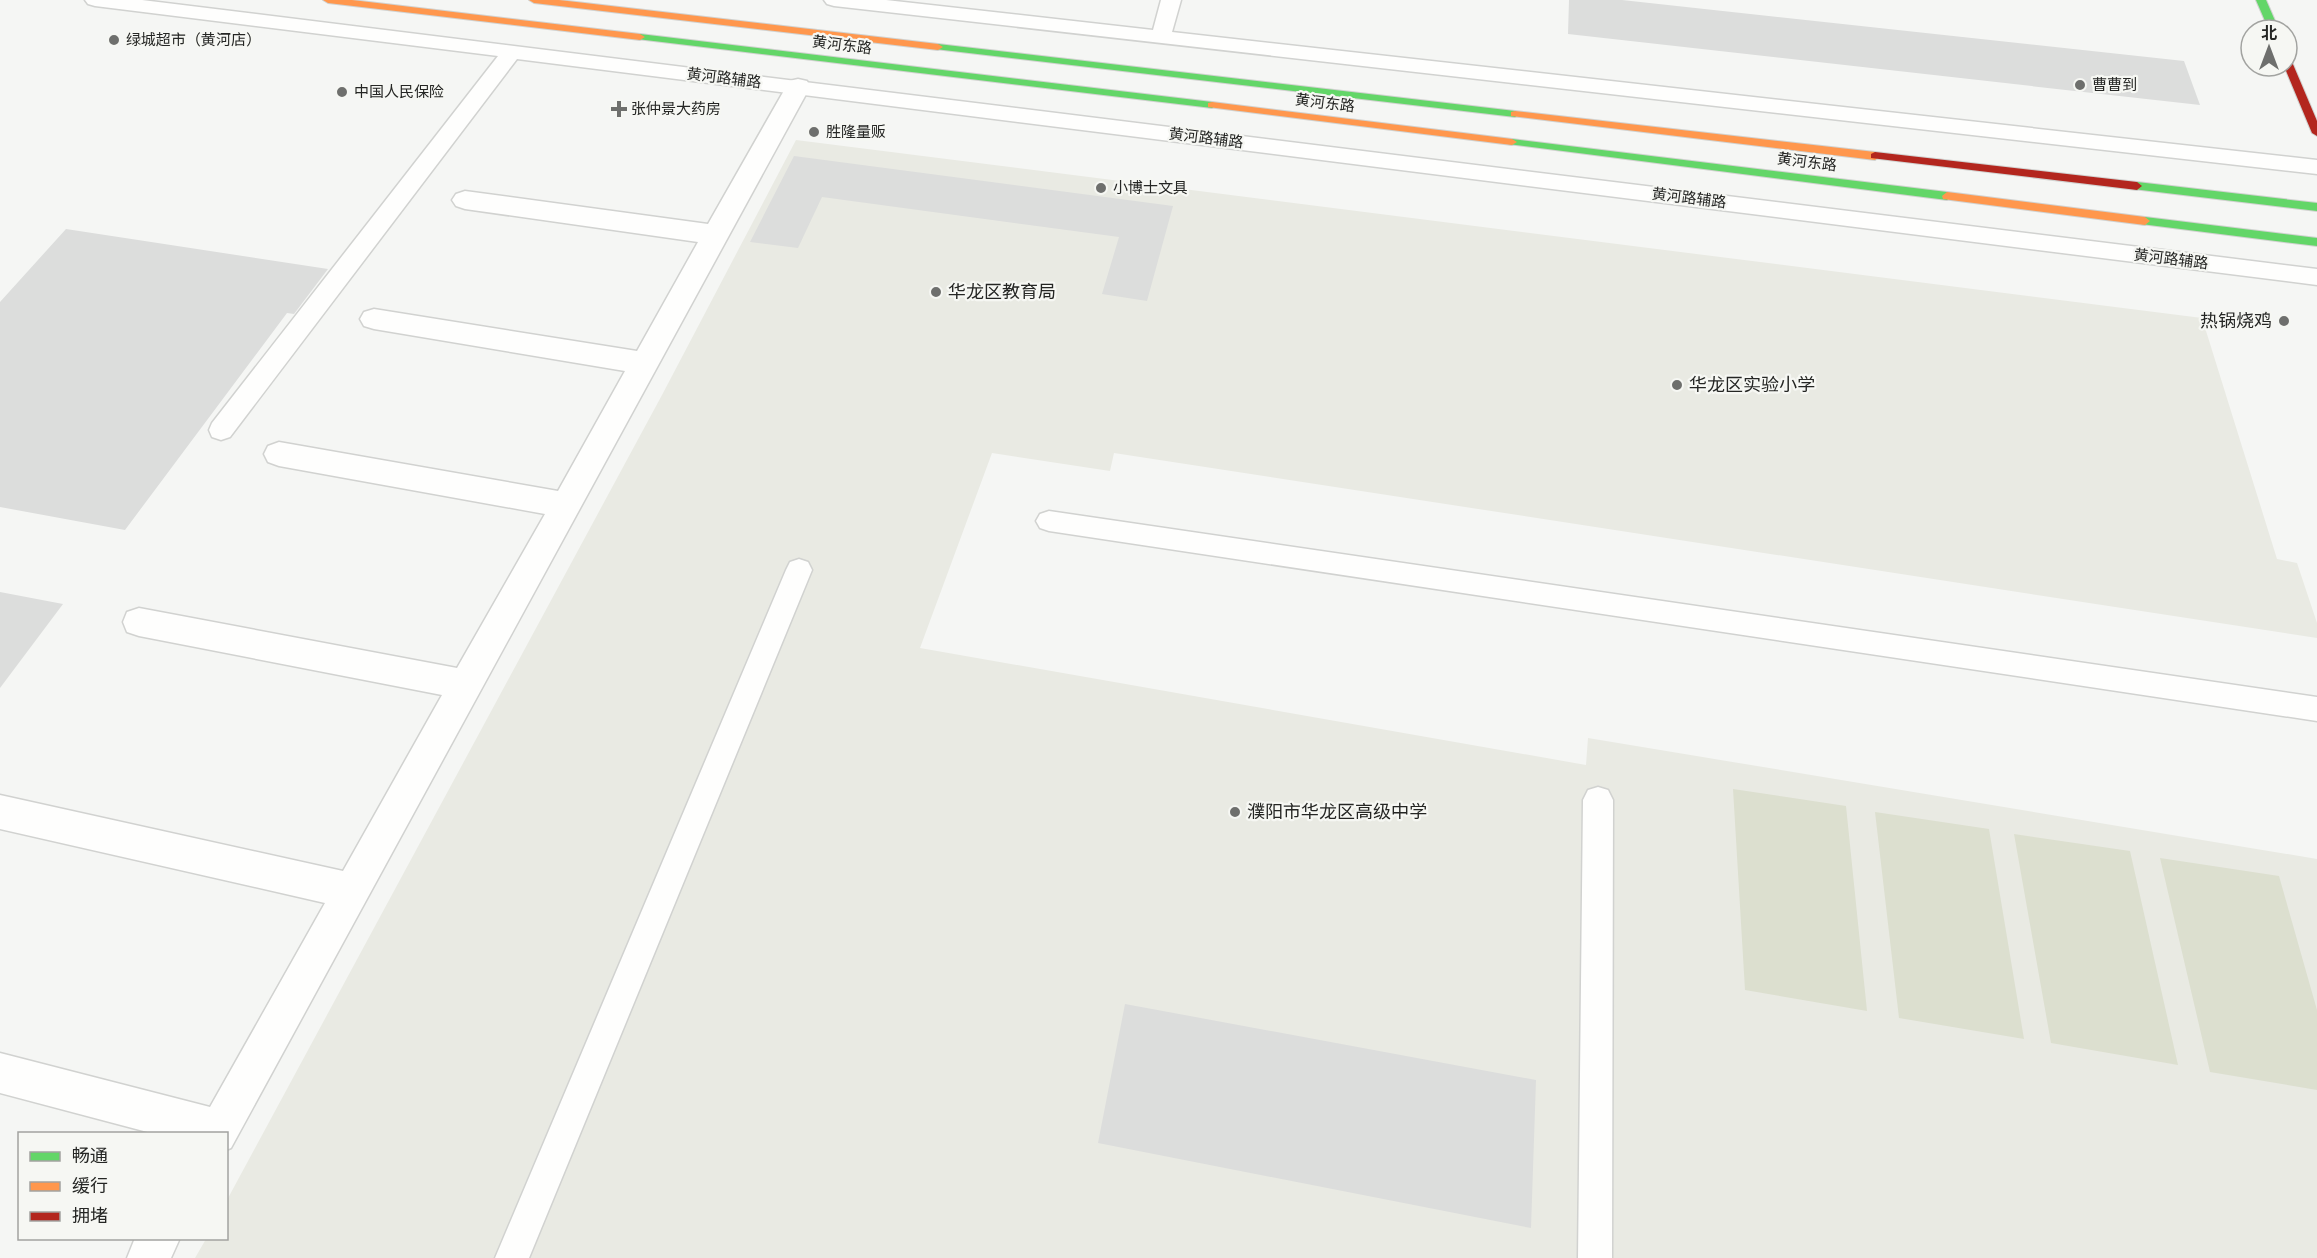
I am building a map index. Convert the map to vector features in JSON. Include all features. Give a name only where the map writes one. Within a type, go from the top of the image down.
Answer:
[{"type":"main road","name":"黄河东路","points":[[328,0],[1243,109],[2317,242]]},
{"type":"main road","name":"黄河东路","points":[[534,0],[2317,207]]},
{"type":"main road","points":[[2261,0],[2269,18]]},
{"type":"main road","points":[[2294,78],[2317,133]]},
{"type":"street","points":[[0,1073],[219,1132],[798,87]]},
{"type":"street","points":[[465,200],[716,235]]},
{"type":"street","points":[[374,319],[645,363]]},
{"type":"street","points":[[279,454],[566,505]]},
{"type":"street","points":[[139,622],[466,685]]},
{"type":"street","points":[[0,812],[352,891]]},
{"type":"street","points":[[148,1258],[158,1240]]},
{"type":"lane","name":"黄河路辅路","points":[[95,0],[2317,277]]},
{"type":"lane","points":[[834,0],[2317,166]]},
{"type":"lane","points":[[1161,37],[1171,0]]},
{"type":"lane","points":[[221,430],[513,51]]},
{"type":"lane","points":[[1049,521],[2317,709]]},
{"type":"lane","points":[[512,1258],[799,570]]},
{"type":"lane","points":[[1596,1258],[1598,800]]},
{"type":"shaded area","name":"濮阳市华龙区高级中学","points":[[796,140],[2202,318],[2277,559],[2297,563],[2317,623],[2317,638],[1114,453],[1110,471],[992,453],[920,648],[1586,765],[1588,738],[2317,859],[2317,1258],[195,1258],[205,1240],[228,1240],[228,1198],[662,395]]},
{"type":"green space","points":[[1733,789],[1846,806],[1867,1011],[1745,990]]},
{"type":"green space","points":[[1875,812],[1989,829],[2024,1039],[1899,1018]]},
{"type":"green space","points":[[2014,834],[2130,851],[2178,1065],[2051,1043]]},
{"type":"green space","points":[[2160,858],[2279,876],[2317,1010],[2317,1090],[2210,1072]]},
{"type":"building","points":[[1569,0],[1622,0],[2184,61],[2200,105],[1568,34]]},
{"type":"building","points":[[794,156],[1173,206],[1147,301],[1102,294],[1119,237],[822,197],[798,248],[750,242]]},
{"type":"building","points":[[66,229],[328,269],[294,314],[287,313],[125,530],[0,507],[0,302]]},
{"type":"building","points":[[0,592],[63,604],[0,688]]},
{"type":"building","points":[[1125,1004],[1536,1080],[1531,1228],[1098,1143]]},
{"type":"traffic: fast","points":[[2261,0],[2269,18]]},
{"type":"traffic: fast","points":[[640,37],[1212,105]]},
{"type":"traffic: fast","points":[[938,47],[1515,114]]},
{"type":"traffic: fast","points":[[1512,142],[1947,196]]},
{"type":"traffic: fast","points":[[2137,186],[2317,207]]},
{"type":"traffic: fast","points":[[2145,221],[2317,242]]},
{"type":"traffic: slow","points":[[328,0],[640,37]]},
{"type":"traffic: slow","points":[[534,0],[938,47]]},
{"type":"traffic: slow","points":[[1212,105],[1512,142]]},
{"type":"traffic: slow","points":[[1515,114],[1875,156]]},
{"type":"traffic: slow","points":[[1947,196],[2145,221]]},
{"type":"traffic: jam","points":[[2294,78],[2317,133]]},
{"type":"traffic: jam","points":[[1875,156],[2137,186]]},
{"type":"place","name":"绿城超市（黄河店）","points":[[114,40]]},
{"type":"place","name":"曹曹到","points":[[2080,85]]},
{"type":"place","name":"中国人民保险","points":[[342,92]]},
{"type":"place","name":"张仲景大药房","points":[[619,109]]},
{"type":"place","name":"胜隆量贩","points":[[814,132]]},
{"type":"place","name":"小博士文具","points":[[1101,188]]},
{"type":"place","name":"华龙区教育局","points":[[936,292]]},
{"type":"place","name":"热锅烧鸡","points":[[2284,321]]},
{"type":"place","name":"华龙区实验小学","points":[[1677,385]]},
{"type":"place","name":"濮阳市华龙区高级中学","points":[[1235,812]]}]
